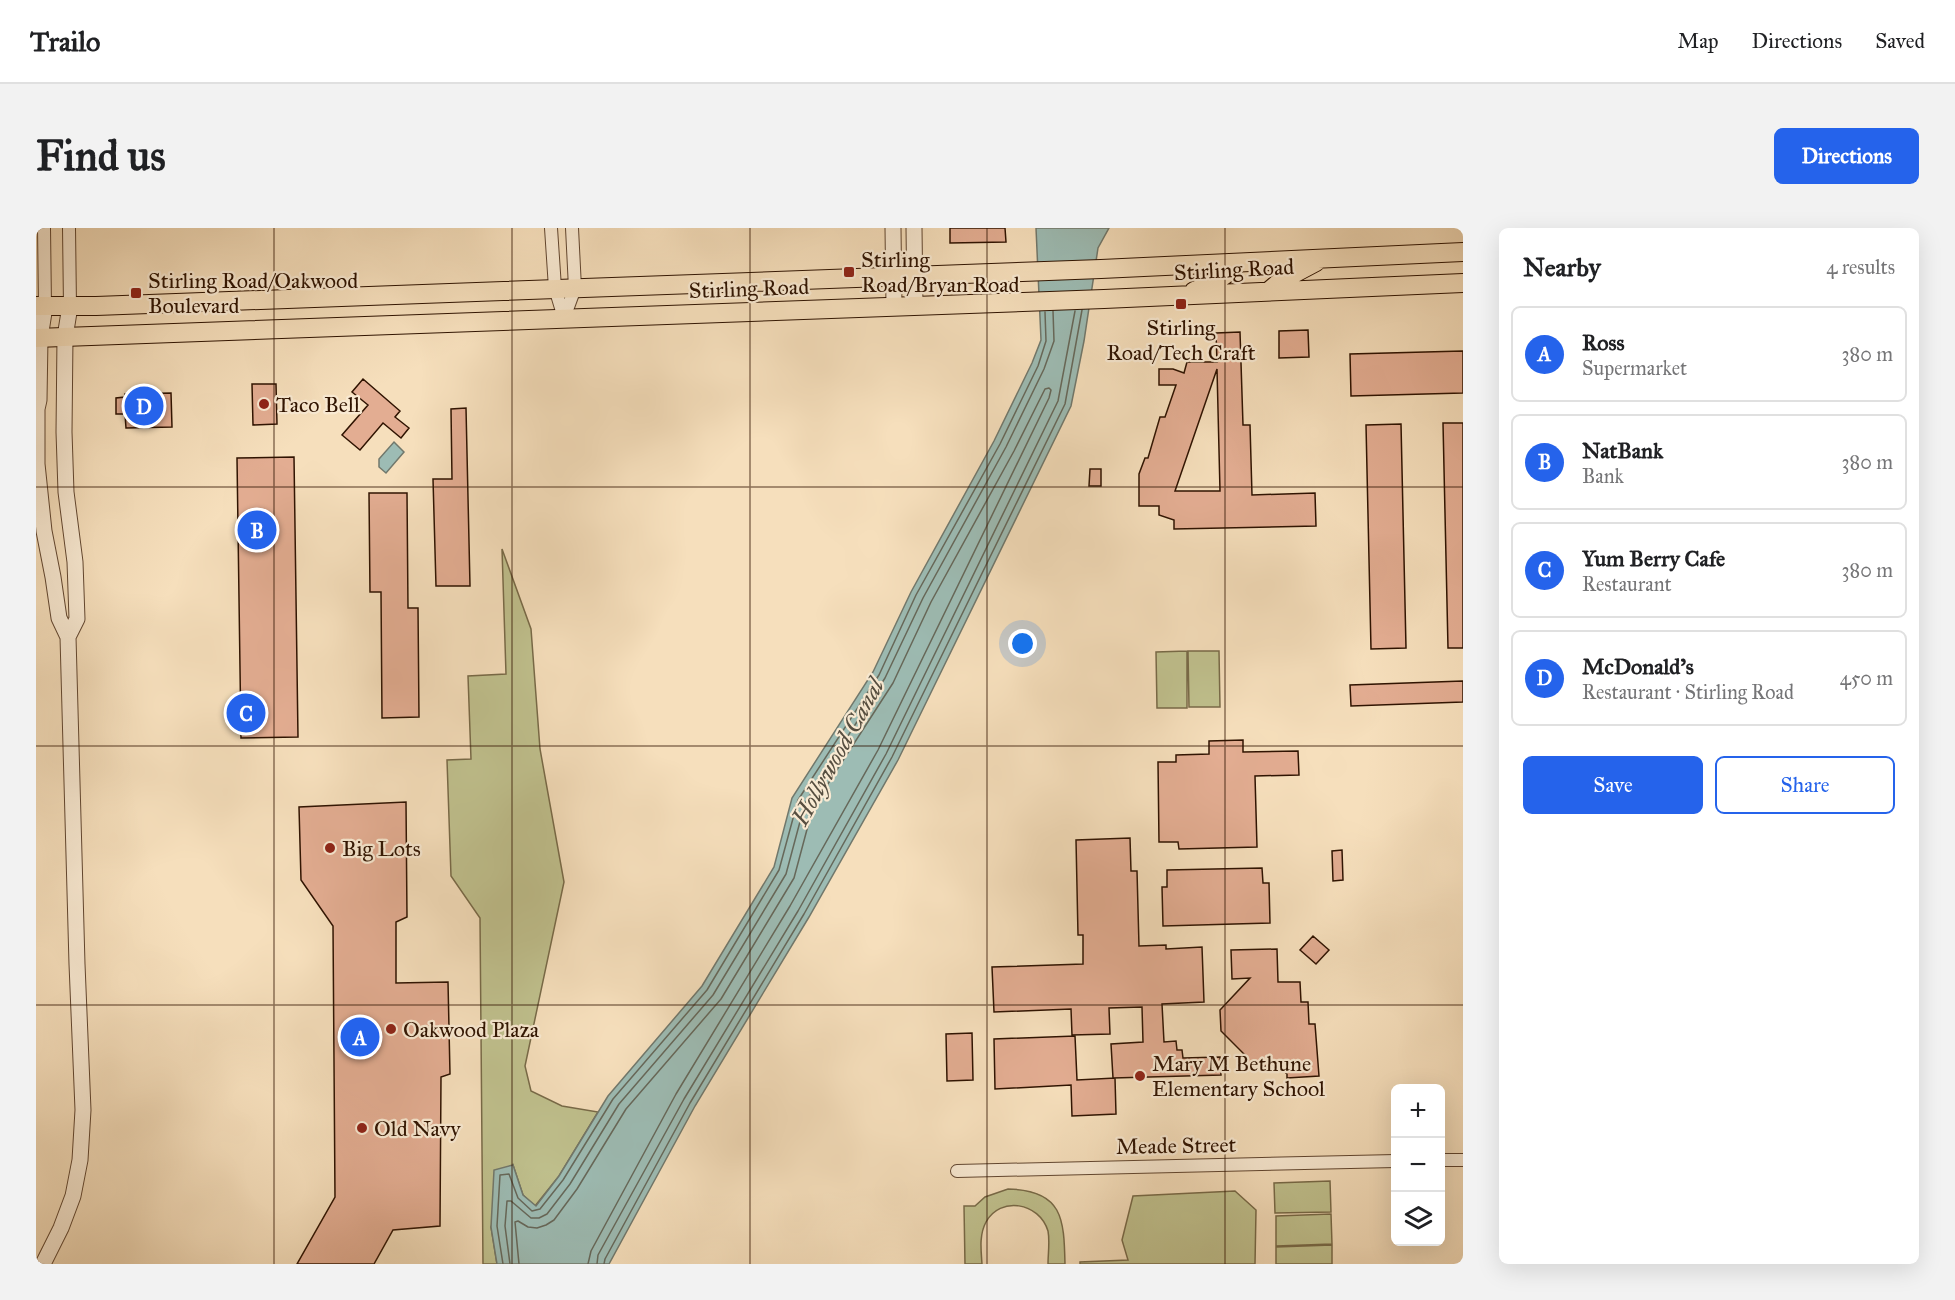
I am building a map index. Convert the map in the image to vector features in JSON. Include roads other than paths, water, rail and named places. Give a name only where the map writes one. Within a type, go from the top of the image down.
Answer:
[{"type":"main road","name":"Stirling Road","points":[[40,306],[1101,269],[1463,252]]},
{"type":"main road","points":[[1269,291],[1282,280],[1323,258]]},
{"type":"main road","points":[[1185,296],[1231,272],[1238,262]]},
{"type":"main road","name":"Stirling Road","points":[[38,338],[1031,302],[1463,283]]},
{"type":"street","points":[[43,1264],[61,1228],[73,1196],[80,1160],[83,1110],[68,637],[59,618],[44,531],[37,464],[38,338],[44,228]]},
{"type":"street","points":[[68,637],[77,619],[75,562],[66,492],[65,337],[70,306],[69,228]]},
{"type":"street","points":[[551,228],[555,288],[564,318]]},
{"type":"street","points":[[564,318],[575,288],[572,228]]},
{"type":"street","points":[[893,228],[894,307]]},
{"type":"street","points":[[914,228],[915,306]]},
{"type":"street","points":[[1445,1160],[1463,1160]]},
{"type":"street","name":"Meade Street","points":[[957,1171],[1391,1161]]},
{"type":"water","name":"Hollywood Canal","points":[[1036,228],[1109,228],[1098,248],[1084,341],[1071,406],[898,760],[809,917],[695,1106],[609,1264],[497,1264],[491,1227],[494,1170],[513,1165],[523,1195],[536,1206],[559,1176],[608,1096],[702,986],[774,867],[792,798],[873,672],[911,592],[994,441],[1032,363],[1041,340]]},
{"type":"water","points":[[394,442],[404,452],[386,473],[379,467],[379,459]]},
{"type":"place","name":"Stirling Road/Bryan Road","points":[[849,272]]},
{"type":"place","name":"Stirling Road/Oakwood Boulevard","points":[[136,293]]},
{"type":"place","name":"Stirling Road/Tech Craft","points":[[1181,304]]},
{"type":"place","name":"Taco Bell","points":[[264,404]]},
{"type":"place","name":"McDonald's","points":[[144,406]]},
{"type":"place","name":"NatBank","points":[[257,530]]},
{"type":"place","name":"Yum Berry Cafe","points":[[246,713]]},
{"type":"place","name":"Big Lots","points":[[330,848]]},
{"type":"place","name":"Oakwood Plaza","points":[[391,1029]]},
{"type":"place","name":"Ross","points":[[360,1037]]},
{"type":"place","name":"Mary M Bethune Elementary School","points":[[1140,1076]]},
{"type":"place","name":"Old Navy","points":[[362,1128]]}]
